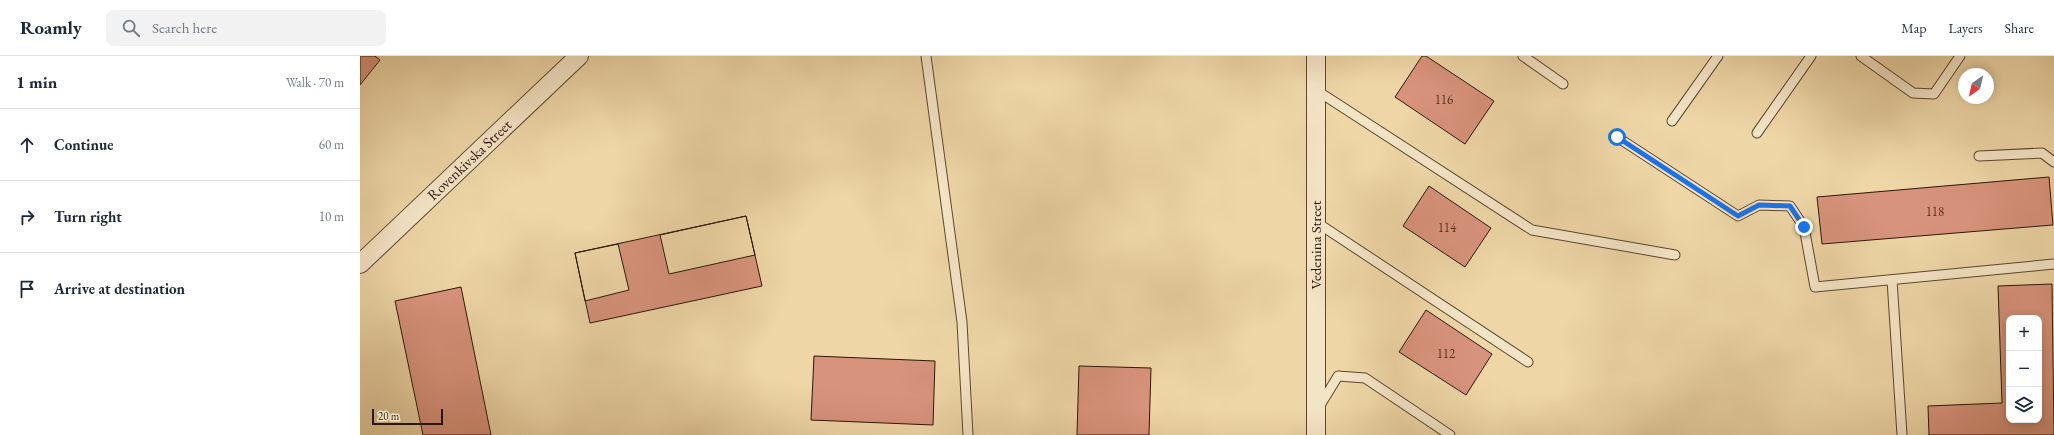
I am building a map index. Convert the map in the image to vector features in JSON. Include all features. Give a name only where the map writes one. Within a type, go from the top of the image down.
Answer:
[{"type":"street","name":"Rovenkivska Street","points":[[360,264],[579,56]]},
{"type":"street","name":"Vedenina Street","points":[[1316,56],[1316,435]]},
{"type":"lane","points":[[926,56],[962,322],[968,435]]},
{"type":"lane","points":[[1523,56],[1564,84]]},
{"type":"lane","points":[[1672,121],[1718,56]]},
{"type":"lane","points":[[1757,133],[1811,56]]},
{"type":"lane","points":[[1861,56],[1913,93],[1934,94],[1960,56]]},
{"type":"lane","points":[[1316,90],[1532,230],[1675,255]]},
{"type":"lane","points":[[1617,137],[1738,216],[1759,205],[1790,206],[1804,227],[1815,287],[2054,264]]},
{"type":"lane","points":[[1979,156],[2042,153],[2054,162]]},
{"type":"lane","points":[[1316,222],[1528,362]]},
{"type":"lane","points":[[1892,280],[1902,435]]},
{"type":"lane","points":[[1316,412],[1338,376],[1365,378],[1450,435]]},
{"type":"building","points":[[360,56],[375,56],[380,60],[360,85]]},
{"type":"building","points":[[1422,56],[1426,56],[1494,101],[1465,144],[1395,97]]},
{"type":"building","points":[[2049,177],[2053,225],[1822,244],[1817,197]]},
{"type":"building","points":[[1429,186],[1491,228],[1465,267],[1403,226]]},
{"type":"building","points":[[746,216],[762,286],[590,323],[575,253]]},
{"type":"building","points":[[746,216],[755,255],[669,274],[660,235]]},
{"type":"building","points":[[618,244],[629,290],[585,301],[575,253]]},
{"type":"building","points":[[2052,284],[2054,435],[1929,435],[1928,406],[2002,403],[1998,286]]},
{"type":"building","points":[[461,287],[491,435],[423,435],[395,301]]},
{"type":"building","points":[[1426,310],[1492,354],[1466,395],[1399,352]]},
{"type":"building","points":[[814,356],[935,361],[933,425],[811,420]]},
{"type":"building","points":[[1079,366],[1151,368],[1149,435],[1077,435]]},
{"type":"route","points":[[1617,137],[1738,216],[1759,205],[1790,206],[1804,227]]}]
